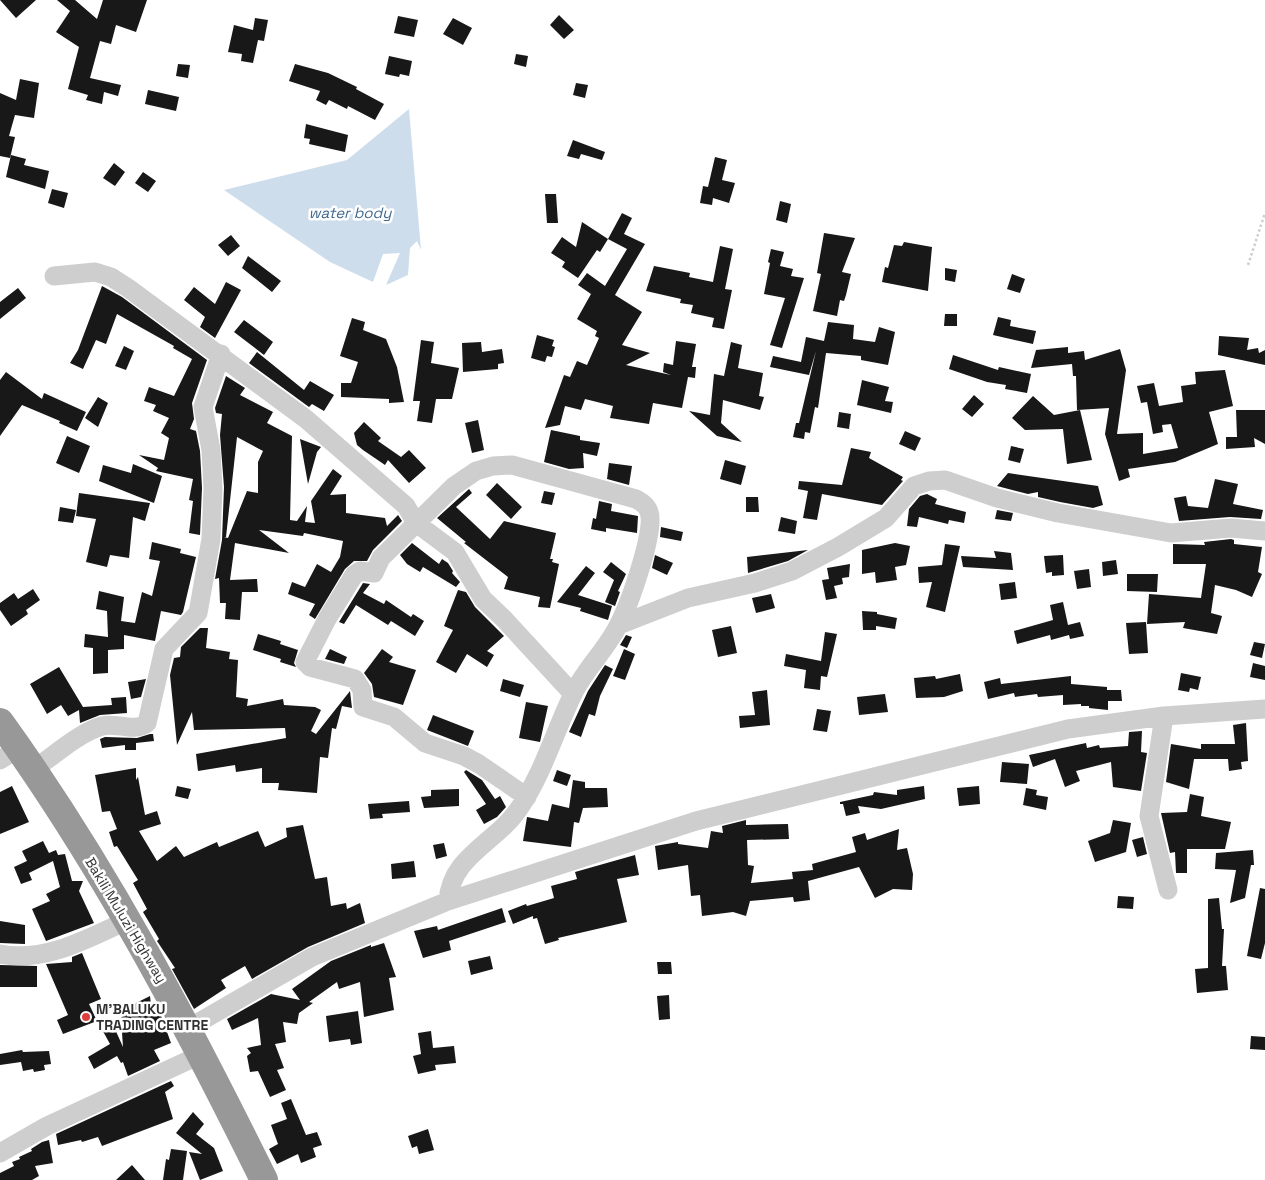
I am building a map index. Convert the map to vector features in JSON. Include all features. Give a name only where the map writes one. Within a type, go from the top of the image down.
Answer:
[{"type":"highway","name":"Bakili Muluzi Highway","points":[[0,722],[17,760],[128,920],[189,1028],[264,1180]]},
{"type":"street","points":[[54,276],[95,272],[111,278],[157,307],[306,419],[406,506],[414,516],[416,523],[455,552],[492,610],[504,619],[573,694]]},
{"type":"street","points":[[17,760],[96,728],[111,724],[136,728],[143,727],[147,723],[164,649],[198,613],[211,540],[214,488],[211,450],[203,407],[221,354]]},
{"type":"street","points":[[448,901],[450,883],[462,864],[511,819],[527,797],[583,675],[619,625],[644,556],[650,525],[649,512],[636,499],[512,465],[493,466],[476,471],[454,486],[381,558],[374,573],[360,571],[354,575],[327,619],[305,662],[310,667],[355,679],[362,690],[363,707],[394,717],[425,744],[464,756],[527,797]]},
{"type":"street","points":[[619,625],[688,598],[755,583],[792,571],[838,547],[886,518],[914,486],[929,481],[944,480],[997,498],[1058,513],[1171,533],[1231,528],[1265,531]]},
{"type":"street","points":[[189,1028],[312,957],[448,901],[679,826],[818,789],[1046,733],[1164,716],[1265,709]]},
{"type":"street","points":[[1164,716],[1149,816],[1168,890]]},
{"type":"street","points":[[0,954],[42,955],[91,938],[128,920]]},
{"type":"street","points":[[0,1153],[47,1126],[202,1054]]},
{"type":"path","points":[[1248,265],[1265,213]]},
{"type":"water","name":"water body","points":[[409,109],[421,250],[417,241],[410,248],[408,275],[386,285],[400,253],[383,254],[373,282],[330,262],[224,190],[347,160]]},
{"type":"building","points":[[0,0],[36,0],[16,18]]},
{"type":"building","points":[[57,0],[75,0],[97,19],[103,0],[147,0],[136,32],[116,25],[111,44],[100,41],[90,78],[121,85],[118,96],[104,92],[102,104],[86,100],[88,95],[68,89],[79,47],[56,32],[70,11]]},
{"type":"building","points":[[559,15],[574,30],[564,39],[550,25]]},
{"type":"building","points":[[398,16],[418,20],[414,37],[394,33]]},
{"type":"building","points":[[255,18],[268,20],[264,41],[258,40],[253,63],[241,61],[242,54],[228,52],[234,25],[253,30]]},
{"type":"building","points":[[453,18],[472,28],[463,45],[443,34]]},
{"type":"building","points":[[516,54],[528,56],[526,67],[514,64]]},
{"type":"building","points":[[389,56],[412,61],[409,76],[400,74],[399,77],[385,74]]},
{"type":"building","points":[[178,64],[190,65],[188,78],[176,76]]},
{"type":"building","points":[[295,64],[328,73],[357,87],[356,89],[384,104],[375,120],[348,106],[347,109],[329,100],[326,105],[316,100],[320,91],[289,81]]},
{"type":"building","points":[[20,79],[39,83],[34,118],[15,115],[9,136],[15,137],[10,158],[0,156],[0,93],[16,100]]},
{"type":"building","points":[[576,83],[588,85],[585,98],[573,95]]},
{"type":"building","points":[[148,90],[179,97],[176,111],[145,104]]},
{"type":"building","points":[[306,124],[348,135],[345,152],[309,144],[310,139],[304,138]]},
{"type":"building","points":[[573,140],[605,152],[602,160],[581,154],[579,159],[567,156]]},
{"type":"building","points":[[11,155],[26,159],[24,165],[49,171],[45,189],[6,177]]},
{"type":"building","points":[[715,157],[727,160],[722,180],[735,183],[729,203],[713,198],[712,205],[700,203],[703,186],[708,187]]},
{"type":"building","points":[[114,163],[125,172],[115,186],[103,178]]},
{"type":"building","points":[[143,172],[156,181],[148,192],[135,183]]},
{"type":"building","points":[[52,189],[68,193],[64,208],[48,203]]},
{"type":"building","points":[[545,194],[556,194],[558,223],[547,223]]},
{"type":"building","points":[[780,201],[791,204],[787,223],[776,220]]},
{"type":"building","points":[[622,213],[632,218],[624,234],[645,244],[615,295],[642,312],[622,345],[650,353],[626,365],[671,375],[663,372],[664,363],[673,365],[676,341],[696,344],[692,367],[696,367],[695,378],[688,377],[682,408],[653,403],[649,424],[610,418],[613,406],[585,399],[581,410],[565,406],[560,425],[545,428],[564,375],[570,377],[577,361],[587,365],[599,338],[595,336],[597,331],[577,319],[591,294],[578,285],[587,273],[605,286],[627,249],[608,239]]},
{"type":"building","points":[[582,222],[608,239],[600,252],[597,250],[578,278],[562,267],[565,262],[551,253],[562,237],[576,247]]},
{"type":"building","points":[[824,233],[855,238],[842,272],[851,274],[844,301],[840,300],[837,316],[813,311],[821,274],[817,273]]},
{"type":"building","points":[[231,235],[240,246],[228,256],[218,245]]},
{"type":"building","points":[[904,242],[932,247],[928,291],[882,282],[885,267],[888,268],[894,245],[902,246]]},
{"type":"building","points":[[720,246],[733,249],[725,289],[732,290],[724,329],[712,327],[714,318],[691,313],[693,305],[680,303],[681,299],[646,291],[654,266],[690,273],[689,277],[713,282]]},
{"type":"building","points":[[771,249],[784,252],[780,266],[793,269],[791,276],[804,278],[782,348],[770,345],[785,298],[764,294]]},
{"type":"building","points":[[248,256],[281,281],[272,292],[242,268]]},
{"type":"building","points":[[945,268],[957,270],[955,282],[945,280]]},
{"type":"building","points":[[1012,274],[1025,279],[1020,293],[1007,289]]},
{"type":"building","points":[[226,282],[241,290],[215,338],[200,327],[205,317],[184,300],[194,287],[215,304]]},
{"type":"building","points":[[102,286],[122,297],[207,360],[192,403],[194,419],[190,429],[196,431],[200,451],[202,488],[200,535],[189,533],[193,501],[189,500],[193,479],[156,471],[158,468],[139,455],[164,460],[169,438],[161,433],[169,418],[153,411],[156,405],[144,401],[149,387],[174,396],[192,359],[173,348],[174,346],[117,314],[106,344],[96,340],[83,369],[70,363],[78,350]]},
{"type":"building","points":[[18,288],[26,298],[0,319],[0,302]]},
{"type":"building","points":[[945,314],[957,314],[957,326],[944,326]]},
{"type":"building","points":[[998,317],[1011,320],[1010,326],[1036,331],[1033,344],[993,335]]},
{"type":"building","points":[[352,318],[365,322],[363,330],[386,339],[397,367],[404,402],[389,403],[389,399],[341,397],[341,383],[351,383],[358,362],[340,356]]},
{"type":"building","points":[[244,320],[273,342],[264,355],[234,332]]},
{"type":"building","points":[[828,322],[854,325],[853,339],[875,342],[879,327],[895,332],[888,365],[861,360],[861,356],[826,353],[818,408],[815,407],[810,433],[805,432],[804,439],[793,437],[796,423],[799,423],[816,351],[809,375],[770,367],[773,356],[801,362],[806,337],[824,341]]},
{"type":"building","points":[[537,335],[554,340],[552,346],[555,347],[552,357],[547,356],[545,362],[531,358]]},
{"type":"building","points":[[1219,336],[1249,338],[1247,350],[1258,348],[1259,353],[1265,350],[1265,365],[1218,355]]},
{"type":"building","points":[[421,340],[434,342],[431,363],[459,368],[452,399],[436,399],[432,423],[417,421],[420,401],[413,401]]},
{"type":"building","points":[[481,342],[482,352],[502,349],[504,363],[498,364],[498,369],[463,372],[462,343]]},
{"type":"building","points":[[731,342],[742,345],[738,368],[763,373],[759,396],[764,397],[760,410],[723,400],[721,423],[742,442],[717,436],[689,411],[710,415],[714,374],[724,376]]},
{"type":"building","points":[[124,346],[134,351],[126,370],[115,366]]},
{"type":"building","points":[[1068,347],[1068,353],[1084,351],[1085,360],[1120,349],[1126,370],[1117,434],[1143,433],[1143,454],[1178,448],[1171,424],[1162,425],[1163,432],[1153,434],[1147,402],[1141,403],[1137,386],[1154,383],[1159,406],[1183,402],[1181,386],[1196,384],[1195,372],[1225,370],[1233,406],[1209,412],[1218,444],[1175,462],[1128,469],[1130,477],[1119,481],[1105,434],[1109,408],[1077,410],[1076,376],[1073,376],[1072,364],[1031,368],[1036,350]]},
{"type":"building","points":[[257,352],[304,390],[310,381],[334,395],[324,411],[312,404],[309,407],[249,363]]},
{"type":"building","points":[[953,355],[998,370],[999,367],[1031,374],[1027,393],[1005,389],[1006,385],[987,382],[949,369]]},
{"type":"building","points":[[6,372],[42,399],[44,393],[86,412],[77,431],[59,423],[60,421],[22,405],[0,436],[0,380]]},
{"type":"building","points":[[226,376],[245,388],[240,395],[273,412],[267,423],[292,436],[290,520],[297,521],[307,506],[305,522],[315,523],[311,501],[333,469],[342,476],[330,495],[346,494],[346,513],[385,518],[387,526],[398,515],[402,521],[373,550],[367,561],[354,561],[345,569],[315,619],[309,615],[315,604],[288,594],[292,582],[305,587],[317,564],[331,572],[340,557],[343,541],[304,533],[303,536],[259,530],[289,553],[235,543],[230,580],[257,579],[258,592],[242,592],[240,620],[225,619],[226,603],[220,603],[219,578],[215,579],[222,540],[224,487],[220,435],[222,414],[216,413],[215,408]],"holes":[[[237,437],[263,451],[258,462],[258,493],[247,491],[228,538],[224,537],[226,537]]]},
{"type":"building","points":[[862,380],[889,387],[885,401],[893,402],[891,413],[857,405]]},
{"type":"building","points":[[974,395],[984,404],[972,417],[962,409]]},
{"type":"building","points":[[1033,396],[1054,415],[1080,410],[1092,460],[1067,464],[1063,429],[1025,430],[1012,418]]},
{"type":"building","points":[[98,397],[108,403],[98,427],[85,418]]},
{"type":"building","points":[[1236,410],[1265,410],[1265,444],[1254,438],[1255,447],[1226,449],[1226,437],[1237,437]]},
{"type":"building","points":[[839,412],[851,414],[849,429],[837,427]]},
{"type":"building","points":[[478,420],[484,450],[472,453],[465,423]]},
{"type":"building","points":[[364,422],[381,438],[378,441],[401,457],[409,450],[426,468],[409,483],[388,460],[385,465],[363,450],[357,445],[354,433]]},
{"type":"building","points":[[551,430],[580,436],[580,440],[600,443],[597,456],[583,453],[584,468],[569,469],[544,462]]},
{"type":"building","points":[[905,431],[921,438],[915,451],[899,444]]},
{"type":"building","points":[[67,436],[90,446],[79,473],[56,463]]},
{"type":"building","points":[[300,439],[321,447],[317,452],[308,484]]},
{"type":"building","points":[[1011,446],[1024,449],[1020,463],[1008,460]]},
{"type":"building","points":[[851,448],[871,452],[869,458],[903,477],[901,480],[903,481],[882,505],[822,494],[817,520],[803,518],[808,491],[798,489],[799,481],[842,485]]},
{"type":"building","points":[[725,460],[746,466],[741,485],[720,479]]},
{"type":"building","points":[[609,463],[632,466],[629,485],[607,479]]},
{"type":"building","points":[[133,464],[162,476],[154,503],[99,481],[103,465],[131,473]]},
{"type":"building","points":[[1008,473],[1098,486],[1103,505],[1093,508],[1038,497],[1038,492],[1028,494],[997,486]]},
{"type":"building","points":[[1215,479],[1238,484],[1233,504],[1263,510],[1261,519],[1230,517],[1179,521],[1174,498],[1186,496],[1188,506],[1208,508]]},
{"type":"building","points":[[497,483],[522,507],[511,519],[486,495]]},
{"type":"building","points":[[469,489],[472,493],[456,507],[490,539],[504,521],[556,533],[550,559],[553,559],[552,562],[559,564],[550,608],[538,607],[540,597],[504,589],[508,577],[464,543],[466,542],[437,518]]},
{"type":"building","points":[[544,491],[555,493],[552,505],[541,503]]},
{"type":"building","points":[[79,493],[150,503],[145,521],[133,517],[129,558],[110,555],[107,567],[86,562],[96,519],[76,516]]},
{"type":"building","points":[[927,494],[937,499],[935,504],[966,512],[964,523],[949,520],[948,524],[919,517],[917,527],[907,526],[909,509],[920,496]]},
{"type":"building","points":[[746,497],[758,497],[759,512],[746,512]]},
{"type":"building","points":[[599,501],[612,504],[611,511],[638,516],[637,533],[606,528],[606,532],[591,529],[593,518],[596,519]]},
{"type":"building","points":[[60,507],[76,510],[73,523],[58,521]]},
{"type":"building","points":[[997,510],[1013,513],[1011,521],[995,519]]},
{"type":"building","points":[[781,517],[797,521],[795,534],[778,531]]},
{"type":"building","points":[[661,527],[683,532],[681,541],[660,537]]},
{"type":"building","points":[[1234,540],[1234,544],[1262,547],[1258,572],[1262,574],[1252,597],[1236,590],[1215,585],[1211,613],[1222,616],[1217,634],[1183,628],[1185,622],[1147,624],[1149,594],[1201,598],[1206,564],[1173,564],[1173,544],[1205,545],[1204,542]]},
{"type":"building","points":[[152,542],[181,549],[180,553],[196,557],[183,612],[181,615],[161,611],[155,641],[124,635],[124,649],[108,650],[108,673],[93,674],[93,648],[84,647],[85,634],[108,637],[107,611],[96,609],[99,591],[124,597],[121,621],[135,623],[142,592],[152,596],[160,561],[149,559]]},
{"type":"building","points":[[412,543],[439,564],[442,559],[448,563],[453,571],[452,573],[460,582],[456,587],[423,567],[420,572],[407,564],[400,555]]},
{"type":"building","points":[[895,543],[910,546],[906,565],[895,567],[897,580],[876,583],[875,572],[862,574],[862,550]]},
{"type":"building","points":[[945,544],[960,546],[945,612],[926,607],[932,582],[919,583],[918,567],[942,565]]},
{"type":"building","points":[[808,550],[788,561],[748,573],[747,557]]},
{"type":"building","points":[[994,551],[1011,553],[1013,570],[963,567],[961,556],[996,558]]},
{"type":"building","points":[[655,555],[673,563],[667,575],[652,568]]},
{"type":"building","points":[[1063,555],[1064,575],[1052,576],[1052,572],[1046,573],[1044,556]]},
{"type":"building","points":[[1116,560],[1118,574],[1103,576],[1102,562]]},
{"type":"building","points":[[611,562],[626,574],[618,591],[620,592],[615,606],[605,602],[614,580],[603,572]]},
{"type":"building","points":[[850,564],[849,577],[842,578],[843,584],[834,586],[837,598],[826,600],[822,580],[829,579],[827,568]]},
{"type":"building","points":[[586,566],[595,573],[578,595],[612,606],[608,620],[580,611],[581,608],[557,602]]},
{"type":"building","points":[[1089,569],[1091,587],[1077,589],[1074,571]]},
{"type":"building","points":[[1127,574],[1158,574],[1157,592],[1127,591]]},
{"type":"building","points":[[1015,582],[1017,598],[1001,600],[999,584]]},
{"type":"building","points":[[363,583],[370,584],[363,593],[384,604],[386,600],[411,617],[413,614],[424,621],[415,636],[391,621],[388,625],[356,605],[344,624],[339,622]]},
{"type":"building","points":[[33,589],[40,600],[26,610],[28,614],[11,626],[0,610],[0,603],[14,593],[18,599]]},
{"type":"building","points":[[458,590],[466,592],[475,607],[504,636],[487,651],[494,655],[487,667],[467,654],[456,673],[436,662],[453,630],[444,626]]},
{"type":"building","points":[[771,594],[775,608],[756,613],[752,598]]},
{"type":"building","points":[[1063,602],[1068,625],[1080,622],[1084,636],[1070,639],[1069,635],[1051,640],[1050,635],[1017,644],[1014,631],[1053,620],[1050,605]]},
{"type":"building","points":[[862,611],[877,612],[877,614],[897,618],[895,629],[876,626],[876,630],[863,630]]},
{"type":"building","points":[[1146,622],[1148,653],[1129,654],[1126,623]]},
{"type":"building","points":[[731,626],[737,653],[718,657],[712,630]]},
{"type":"building","points":[[200,628],[208,628],[206,648],[230,652],[229,659],[238,660],[236,697],[248,699],[247,706],[283,699],[284,705],[315,707],[321,710],[311,731],[316,734],[350,691],[352,708],[342,706],[336,729],[332,728],[328,758],[320,757],[317,793],[278,790],[279,783],[262,783],[262,768],[236,772],[235,765],[198,771],[196,754],[286,738],[285,728],[194,730],[192,712],[177,745],[170,675],[174,658],[180,657],[181,647]]},
{"type":"building","points":[[825,632],[837,634],[827,677],[821,676],[820,690],[804,688],[806,670],[784,666],[786,654],[821,661]]},
{"type":"building","points":[[258,634],[281,641],[280,644],[298,650],[294,663],[296,667],[280,662],[281,659],[253,650]]},
{"type":"building","points":[[626,635],[632,637],[627,648],[620,645]]},
{"type":"building","points":[[1254,642],[1265,644],[1262,658],[1250,655]]},
{"type":"building","points":[[330,649],[347,657],[344,664],[325,659]]},
{"type":"building","points":[[382,649],[393,657],[389,662],[416,670],[403,705],[374,697],[372,684],[364,673]]},
{"type":"building","points":[[624,649],[635,654],[625,680],[613,676]]},
{"type":"building","points":[[1253,663],[1265,666],[1265,680],[1250,677]]},
{"type":"building","points":[[605,665],[613,669],[600,696],[595,716],[589,714],[581,737],[569,732],[588,691]]},
{"type":"building","points":[[59,667],[83,707],[112,705],[111,698],[126,697],[127,713],[100,715],[80,723],[79,710],[68,716],[61,705],[47,714],[30,684]]},
{"type":"building","points":[[1181,673],[1201,677],[1198,690],[1190,688],[1189,692],[1178,690]]},
{"type":"building","points":[[960,674],[963,691],[944,697],[916,698],[914,678],[935,676],[936,679]]},
{"type":"building","points":[[1071,676],[1071,684],[1107,687],[1107,690],[1121,690],[1122,701],[1108,701],[1108,710],[1089,708],[1089,706],[1081,706],[1081,704],[1063,705],[1063,695],[1038,697],[1037,694],[1015,697],[1014,693],[988,699],[984,682],[1000,678],[1001,684]]},
{"type":"building","points":[[146,679],[141,697],[131,699],[128,682]]},
{"type":"building","points":[[503,679],[524,685],[520,697],[500,691]]},
{"type":"building","points":[[767,690],[770,725],[740,728],[739,716],[755,715],[752,692]]},
{"type":"building","points":[[885,694],[888,712],[859,715],[857,697]]},
{"type":"building","points":[[526,702],[548,706],[540,742],[519,738]]},
{"type":"building","points":[[817,709],[831,711],[827,732],[813,730]]},
{"type":"building","points":[[433,715],[474,731],[468,746],[427,730]]},
{"type":"building","points":[[1246,723],[1248,761],[1241,762],[1242,769],[1229,771],[1228,759],[1194,759],[1189,789],[1166,782],[1171,744],[1201,749],[1201,744],[1235,744],[1233,725]]},
{"type":"building","points":[[1142,731],[1141,752],[1147,753],[1141,791],[1113,787],[1111,762],[1076,771],[1080,781],[1065,787],[1055,759],[1033,767],[1029,755],[1086,743],[1087,748],[1099,745],[1100,748],[1128,746],[1129,732]]},
{"type":"building","points":[[153,734],[154,741],[136,743],[136,750],[125,750],[125,745],[102,748],[100,739],[105,737],[137,738]]},
{"type":"building","points":[[1002,762],[1029,764],[1027,784],[1000,782]]},
{"type":"building","points":[[136,768],[136,780],[138,777],[145,815],[157,811],[161,824],[139,831],[157,861],[176,846],[184,857],[217,842],[219,847],[258,831],[265,847],[287,837],[286,828],[303,825],[315,879],[327,877],[331,906],[346,903],[347,909],[360,903],[365,923],[308,947],[252,979],[245,966],[221,980],[226,988],[194,1009],[172,969],[175,968],[157,941],[159,939],[143,912],[147,909],[133,883],[138,880],[117,846],[114,847],[109,832],[117,829],[110,811],[102,812],[95,775]]},
{"type":"building","points":[[466,770],[482,780],[495,799],[500,796],[506,807],[497,817],[484,824],[476,810],[486,804],[464,772]]},
{"type":"building","points":[[557,770],[571,775],[567,786],[553,781]]},
{"type":"building","points":[[573,780],[585,782],[585,788],[607,788],[608,807],[583,808],[579,823],[574,822],[571,847],[523,841],[527,817],[548,821],[552,804],[569,808]]},
{"type":"building","points":[[12,786],[29,822],[0,834],[0,792]]},
{"type":"building","points":[[177,786],[191,789],[188,799],[175,796]]},
{"type":"building","points":[[924,786],[925,799],[881,809],[858,806],[860,813],[846,816],[843,804],[840,804],[840,802],[873,795],[874,792],[897,795],[897,790]]},
{"type":"building","points":[[979,786],[980,804],[959,806],[957,788]]},
{"type":"building","points":[[1026,788],[1037,790],[1036,795],[1048,797],[1046,810],[1023,805]]},
{"type":"building","points":[[459,789],[459,806],[424,808],[421,797],[431,796],[431,790]]},
{"type":"building","points":[[1190,794],[1204,797],[1201,816],[1231,822],[1225,849],[1187,849],[1187,873],[1176,873],[1175,852],[1170,853],[1161,813],[1187,812]]},
{"type":"building","points":[[409,801],[410,812],[382,814],[383,818],[370,819],[368,804]]},
{"type":"building","points":[[746,820],[746,825],[788,824],[789,839],[747,840],[748,865],[754,866],[751,883],[793,879],[792,872],[813,870],[812,864],[856,852],[852,837],[865,833],[867,840],[899,829],[897,850],[907,848],[913,874],[912,890],[893,889],[875,898],[859,867],[808,881],[810,900],[794,902],[793,897],[750,901],[746,916],[733,912],[702,916],[700,895],[691,896],[688,865],[658,870],[655,846],[678,842],[678,844],[708,848],[711,831],[723,833],[722,826]]},
{"type":"building","points":[[1113,820],[1131,823],[1126,852],[1095,862],[1088,841],[1110,833]]},
{"type":"building","points":[[1143,837],[1147,854],[1137,857],[1132,840]]},
{"type":"building","points":[[43,841],[49,853],[56,850],[58,855],[65,854],[72,881],[83,881],[79,891],[94,923],[46,941],[32,909],[50,901],[46,894],[60,887],[53,861],[29,873],[32,880],[21,884],[14,867],[27,861],[22,851]]},
{"type":"building","points":[[444,843],[447,856],[436,859],[433,845]]},
{"type":"building","points":[[1253,850],[1254,865],[1251,865],[1245,898],[1230,903],[1236,870],[1215,869],[1216,853]]},
{"type":"building","points":[[635,855],[639,875],[617,879],[627,922],[558,938],[559,940],[545,944],[537,918],[533,919],[533,916],[513,924],[508,911],[526,904],[527,906],[554,898],[551,886],[577,879],[575,872]]},
{"type":"building","points":[[414,861],[416,877],[392,879],[391,864]]},
{"type":"building","points":[[1260,888],[1265,889],[1265,943],[1261,959],[1247,956]]},
{"type":"building","points":[[1118,896],[1134,897],[1133,909],[1117,908]]},
{"type":"building","points":[[1219,898],[1222,929],[1224,929],[1222,966],[1226,966],[1228,990],[1197,993],[1195,969],[1208,968],[1208,899]]},
{"type":"building","points":[[502,908],[506,922],[449,941],[451,950],[423,958],[414,931],[437,926],[438,930]]},
{"type":"building","points":[[0,921],[25,925],[25,944],[0,943]]},
{"type":"building","points":[[384,943],[396,977],[389,978],[394,1010],[364,1017],[360,982],[339,989],[337,982],[309,1002],[313,1003],[299,1013],[297,1024],[283,1022],[286,1042],[275,1044],[284,1068],[277,1070],[286,1090],[270,1097],[258,1071],[250,1072],[247,1056],[251,1053],[247,1048],[261,1045],[258,1018],[232,1030],[227,1019],[271,994],[300,1000],[292,989],[331,961],[371,945],[371,947]]},
{"type":"building","points":[[82,953],[101,999],[89,1004],[97,1021],[63,1034],[57,1020],[68,1015],[46,964],[72,962],[72,957]]},
{"type":"building","points":[[490,956],[493,969],[471,975],[468,961]]},
{"type":"building","points":[[657,962],[671,962],[672,974],[658,974]]},
{"type":"building","points":[[0,965],[37,966],[37,987],[0,987]]},
{"type":"building","points":[[669,995],[670,1019],[659,1020],[657,996]]},
{"type":"building","points":[[150,996],[151,1005],[158,1007],[171,1043],[154,1050],[160,1061],[128,1076],[123,1062],[121,1063],[117,1056],[94,1069],[88,1057],[110,1044],[99,1024],[110,1018],[123,1047],[121,1018],[136,1003]]},
{"type":"building","points":[[358,1011],[362,1043],[351,1045],[350,1039],[329,1042],[326,1016]]},
{"type":"building","points":[[431,1031],[433,1048],[454,1046],[456,1063],[435,1065],[436,1070],[418,1074],[413,1056],[421,1054],[418,1033]]},
{"type":"building","points":[[1251,1036],[1265,1037],[1265,1050],[1250,1049]]},
{"type":"building","points":[[22,1050],[23,1052],[49,1051],[51,1064],[44,1065],[45,1070],[34,1072],[33,1069],[23,1071],[21,1062],[0,1065],[0,1054]]},
{"type":"building","points":[[171,1081],[174,1086],[165,1092],[173,1119],[102,1146],[98,1137],[82,1142],[81,1140],[58,1145],[56,1134]]},
{"type":"building","points":[[291,1099],[306,1135],[317,1132],[322,1145],[313,1148],[316,1157],[301,1163],[298,1154],[277,1164],[269,1149],[278,1144],[271,1125],[287,1119],[281,1103]]},
{"type":"building","points":[[193,1112],[204,1124],[196,1134],[214,1148],[223,1171],[200,1180],[189,1152],[202,1154],[176,1133]]},
{"type":"building","points":[[428,1129],[434,1150],[419,1154],[417,1146],[412,1148],[408,1136]]},
{"type":"building","points":[[49,1140],[53,1163],[35,1166],[39,1176],[32,1180],[0,1180],[0,1173],[14,1166],[12,1162],[32,1151],[31,1149],[42,1142]]},
{"type":"building","points":[[171,1149],[187,1151],[183,1180],[163,1180],[166,1159],[169,1160]]},
{"type":"building","points":[[132,1165],[145,1180],[116,1180]]},
{"type":"place","name":"M'BALUKU TRADING CENTRE","points":[[86,1017]]}]
